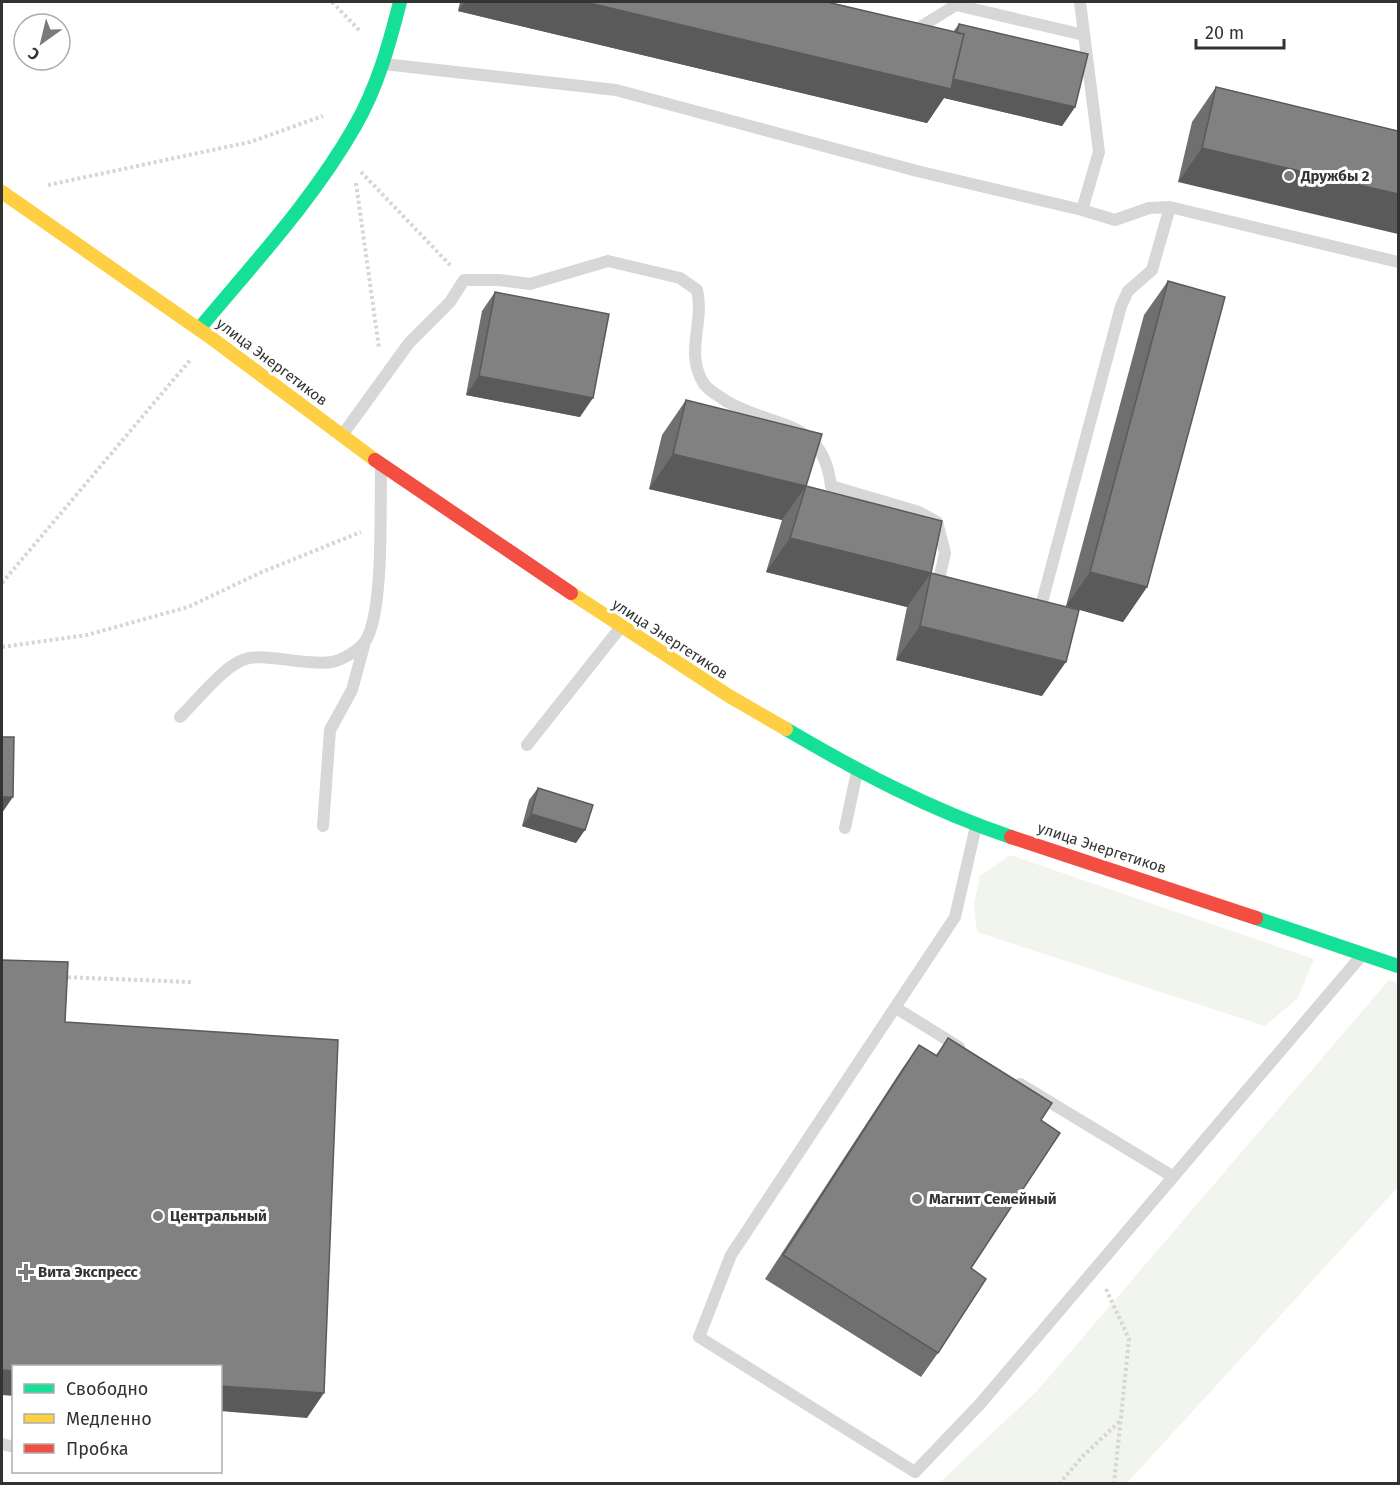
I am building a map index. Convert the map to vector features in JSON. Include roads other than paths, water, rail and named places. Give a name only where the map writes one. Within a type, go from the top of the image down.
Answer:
[{"type":"street","points":[[205,333],[296,210],[355,125],[382,63],[400,2]]},
{"type":"street","name":"улица Энергетиков","points":[[2,192],[205,333],[381,464],[621,627],[729,696],[857,771],[976,825],[1398,966]]},
{"type":"lane","points":[[1080,2],[1099,152],[1082,210]]},
{"type":"lane","points":[[894,23],[917,29],[956,4],[1084,35]]},
{"type":"lane","points":[[382,63],[616,90],[917,171],[1115,220],[1149,208],[1170,207],[1398,262]]},
{"type":"lane","points":[[1023,614],[1032,616],[1041,606],[1121,306],[1128,291],[1152,270],[1170,207]]},
{"type":"lane","points":[[342,435],[409,343],[450,302],[464,280],[499,280],[531,284],[608,261],[680,278],[697,290],[701,307],[694,348],[696,366],[705,385],[744,412],[797,428],[812,438],[822,451],[829,469],[831,486],[919,512],[937,522],[945,553],[940,574],[943,588],[959,599]]},
{"type":"lane","points":[[323,826],[330,730],[352,690],[376,610],[381,464]]},
{"type":"lane","points":[[527,745],[621,627]]},
{"type":"lane","points":[[180,717],[221,675],[249,658],[315,663],[334,662],[351,654],[365,642]]},
{"type":"lane","points":[[845,828],[857,771]]},
{"type":"lane","points":[[976,825],[955,917],[731,1255],[699,1337],[915,1472],[980,1404],[1172,1176],[1364,954]]},
{"type":"lane","points":[[896,1008],[968,1052]]},
{"type":"lane","points":[[1009,1077],[1172,1176]]},
{"type":"place","name":"Дружбы 2","points":[[1289,176]]},
{"type":"place","name":"Магнит Семейный","points":[[917,1199]]},
{"type":"place","name":"Центральный","points":[[158,1216]]},
{"type":"place","name":"Вита Экспресс","points":[[26,1272]]}]
